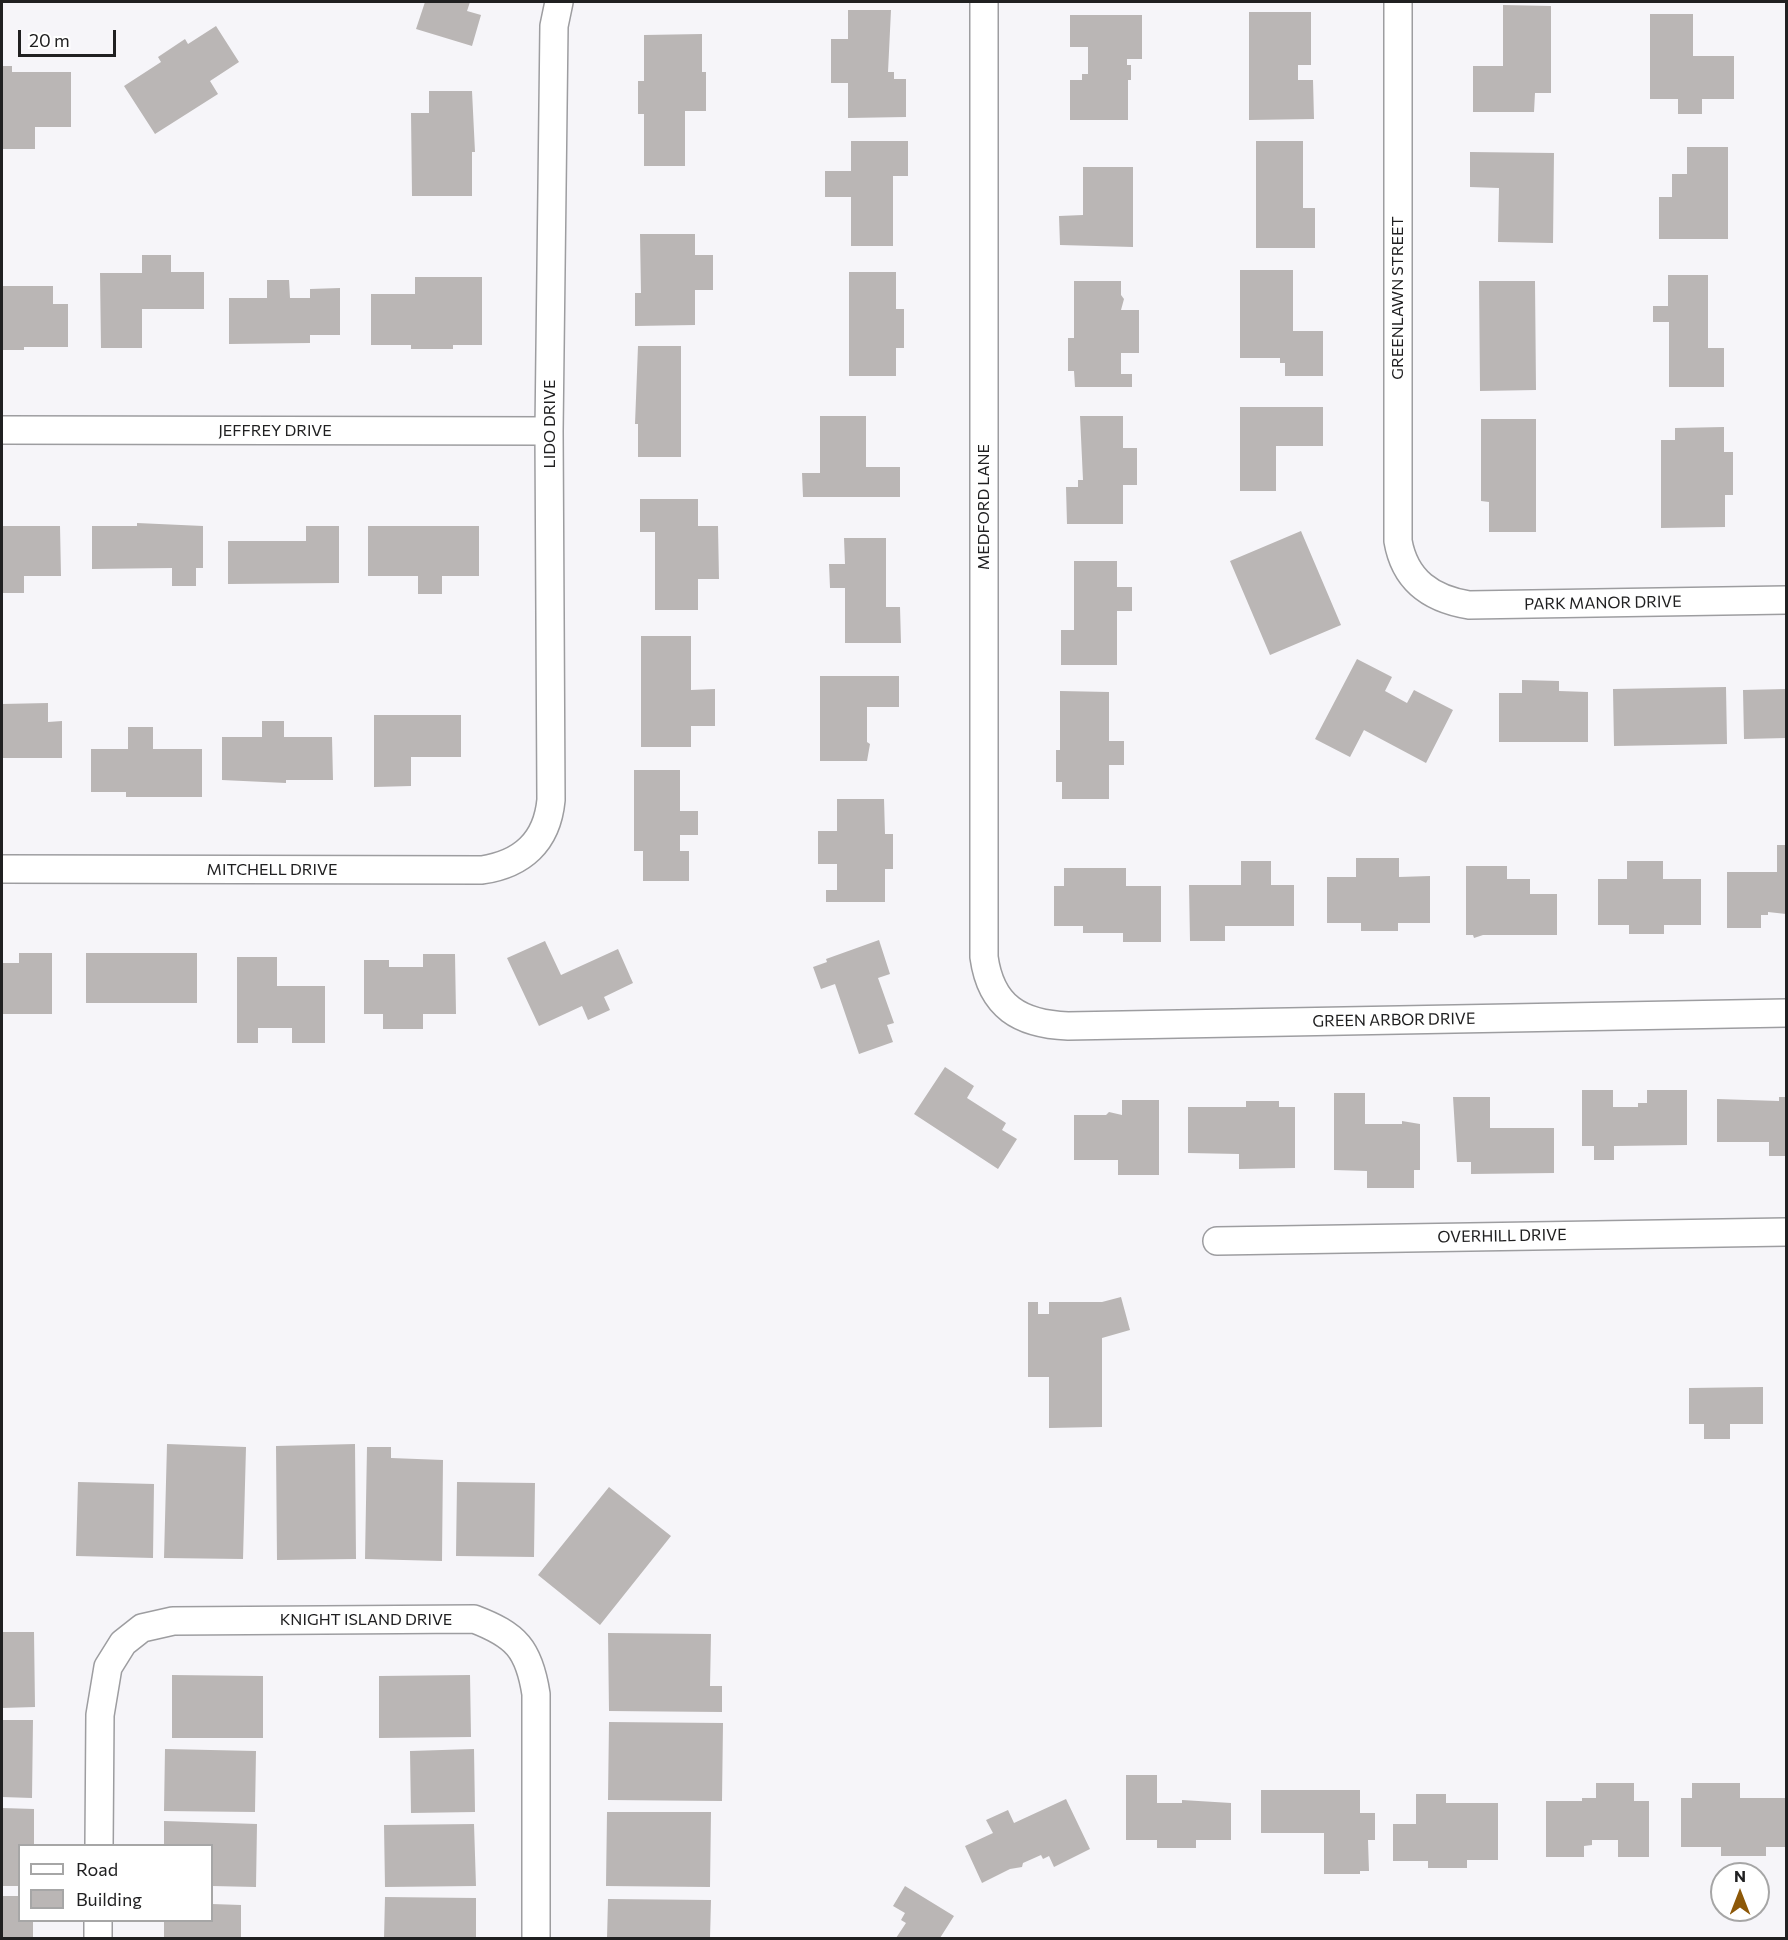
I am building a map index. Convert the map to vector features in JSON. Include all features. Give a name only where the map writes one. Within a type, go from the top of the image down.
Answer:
[{"type":"street","name":"LIDO DRIVE","points":[[536,845],[545,828],[551,800],[549,431],[554,26],[559,2]]},
{"type":"street","name":"MEDFORD LANE","points":[[984,2],[984,957],[991,984],[1006,1006]]},
{"type":"street","name":"GREENLAWN STREET","points":[[1398,2],[1398,541],[1400,553],[1410,574],[1422,588]]},
{"type":"street","name":"JEFFREY DRIVE","points":[[2,430],[549,431]]},
{"type":"street","name":"PARK MANOR DRIVE","points":[[1422,588],[1445,599],[1469,605],[1786,600]]},
{"type":"street","name":"MITCHELL DRIVE","points":[[2,869],[482,870],[516,860],[536,845]]},
{"type":"street","name":"GREEN ARBOR DRIVE","points":[[1006,1006],[1035,1022],[1068,1026],[1786,1013]]},
{"type":"street","name":"OVERHILL DRIVE","points":[[1217,1241],[1786,1232]]},
{"type":"street","name":"KNIGHT ISLAND DRIVE","points":[[99,1844],[100,1715],[108,1667],[123,1643],[142,1628],[173,1621],[474,1619],[500,1629],[520,1647],[532,1670],[537,1694],[537,1938]]},
{"type":"street","points":[[98,1922],[98,1938]]},
{"type":"building","points":[[425,2],[470,2],[467,11],[481,15],[472,46],[416,29]]},
{"type":"building","points":[[1503,5],[1551,6],[1551,93],[1535,93],[1534,112],[1473,112],[1473,66],[1503,66]]},
{"type":"building","points":[[848,10],[891,10],[888,72],[894,72],[894,79],[906,79],[906,117],[848,118],[848,83],[831,83],[831,39],[848,39]]},
{"type":"building","points":[[1249,12],[1311,12],[1311,65],[1298,65],[1298,80],[1313,80],[1314,119],[1249,120]]},
{"type":"building","points":[[1650,14],[1693,14],[1693,56],[1734,56],[1734,99],[1702,99],[1702,114],[1678,114],[1678,99],[1650,99]]},
{"type":"building","points":[[1070,15],[1142,15],[1142,59],[1127,59],[1127,65],[1131,65],[1131,80],[1128,80],[1128,120],[1070,120],[1070,80],[1082,80],[1082,74],[1088,74],[1088,47],[1070,47]]},
{"type":"building","points":[[216,26],[239,62],[210,81],[218,94],[155,134],[124,86],[161,62],[158,57],[185,39],[188,44]]},
{"type":"building","points":[[702,34],[702,72],[706,72],[706,111],[685,111],[685,166],[644,166],[644,114],[638,114],[638,81],[644,81],[644,35]]},
{"type":"building","points":[[2,66],[12,66],[12,72],[71,72],[71,127],[35,127],[35,149],[2,149]]},
{"type":"building","points":[[429,91],[472,91],[475,152],[472,152],[472,196],[412,196],[411,113],[429,113]]},
{"type":"building","points":[[851,141],[908,141],[908,176],[893,176],[893,246],[851,246],[851,197],[825,197],[825,171],[851,171]]},
{"type":"building","points":[[1256,141],[1303,141],[1303,208],[1315,208],[1315,248],[1256,248]]},
{"type":"building","points":[[1687,147],[1728,147],[1728,239],[1659,239],[1659,197],[1672,197],[1672,174],[1687,174]]},
{"type":"building","points":[[1470,152],[1554,153],[1553,243],[1498,242],[1499,188],[1470,187]]},
{"type":"building","points":[[1083,167],[1133,167],[1133,247],[1060,245],[1059,216],[1083,215]]},
{"type":"building","points":[[640,234],[695,234],[695,255],[713,255],[713,290],[695,290],[695,325],[635,326],[635,293],[641,293]]},
{"type":"building","points":[[142,255],[171,255],[171,272],[204,272],[204,309],[142,309],[142,348],[101,348],[100,273],[142,273]]},
{"type":"building","points":[[1240,270],[1293,270],[1293,331],[1323,331],[1323,376],[1285,376],[1285,363],[1280,363],[1280,358],[1240,358]]},
{"type":"building","points":[[849,272],[896,272],[896,309],[904,309],[904,348],[896,348],[896,376],[849,376]]},
{"type":"building","points":[[1668,275],[1708,275],[1708,348],[1724,348],[1724,387],[1669,387],[1669,322],[1653,322],[1653,306],[1668,306]]},
{"type":"building","points":[[415,277],[482,277],[482,345],[453,345],[453,349],[411,349],[411,345],[371,345],[371,294],[415,294]]},
{"type":"building","points":[[267,280],[289,280],[290,298],[310,298],[310,289],[340,288],[340,335],[310,335],[310,343],[229,344],[229,298],[267,298]]},
{"type":"building","points":[[1074,281],[1121,281],[1121,295],[1124,299],[1121,310],[1139,310],[1139,353],[1121,353],[1121,374],[1132,374],[1132,387],[1075,387],[1074,371],[1068,371],[1068,338],[1074,338]]},
{"type":"building","points":[[1479,281],[1535,281],[1536,390],[1480,391]]},
{"type":"building","points":[[2,286],[53,286],[53,304],[68,304],[68,347],[24,347],[24,350],[2,350]]},
{"type":"building","points":[[638,346],[681,346],[681,457],[638,457],[638,424],[635,424]]},
{"type":"building","points":[[1240,407],[1323,407],[1323,446],[1276,446],[1276,491],[1240,491]]},
{"type":"building","points":[[820,416],[866,416],[866,467],[900,467],[900,497],[803,497],[802,473],[820,473]]},
{"type":"building","points":[[1080,416],[1123,416],[1123,448],[1137,448],[1137,485],[1123,485],[1123,524],[1067,524],[1066,487],[1078,487],[1078,480],[1083,480]]},
{"type":"building","points":[[1481,419],[1536,419],[1536,532],[1489,532],[1489,502],[1481,501]]},
{"type":"building","points":[[1724,427],[1724,452],[1733,452],[1733,495],[1725,495],[1725,527],[1661,528],[1661,440],[1675,440],[1675,428]]},
{"type":"building","points":[[640,499],[698,499],[698,526],[718,526],[719,579],[698,579],[698,610],[655,610],[655,532],[640,532]]},
{"type":"building","points":[[137,523],[203,526],[203,568],[196,568],[196,586],[172,586],[172,568],[92,569],[92,526],[137,526]]},
{"type":"building","points":[[2,526],[60,526],[61,576],[24,576],[24,593],[2,593]]},
{"type":"building","points":[[306,526],[339,526],[339,583],[228,584],[228,541],[306,541]]},
{"type":"building","points":[[368,526],[479,526],[479,576],[442,576],[442,594],[418,594],[418,576],[368,576]]},
{"type":"building","points":[[1301,531],[1341,625],[1270,655],[1230,561]]},
{"type":"building","points":[[844,538],[886,538],[886,607],[900,607],[901,643],[845,643],[845,588],[830,588],[829,564],[845,564]]},
{"type":"building","points":[[1074,561],[1117,561],[1117,587],[1132,587],[1132,611],[1117,611],[1117,665],[1061,665],[1061,630],[1074,630]]},
{"type":"building","points":[[641,636],[691,636],[691,690],[715,689],[715,726],[691,726],[691,747],[641,747]]},
{"type":"building","points":[[1357,659],[1392,677],[1385,691],[1407,703],[1414,690],[1453,710],[1426,763],[1364,730],[1350,757],[1315,739]]},
{"type":"building","points":[[820,676],[899,676],[899,707],[867,707],[867,742],[870,744],[867,761],[820,761]]},
{"type":"building","points":[[1522,680],[1559,681],[1559,691],[1588,692],[1588,742],[1499,742],[1499,693],[1522,693]]},
{"type":"building","points":[[1726,687],[1727,744],[1614,746],[1613,689]]},
{"type":"building","points":[[1786,689],[1786,738],[1744,739],[1743,690]]},
{"type":"building","points":[[1060,691],[1109,692],[1109,741],[1124,741],[1124,765],[1109,765],[1109,799],[1062,799],[1062,782],[1056,782],[1056,750],[1060,750]]},
{"type":"building","points":[[48,703],[48,722],[62,721],[62,758],[2,758],[2,704]]},
{"type":"building","points":[[374,715],[461,715],[461,757],[411,757],[411,786],[374,787]]},
{"type":"building","points":[[262,721],[284,721],[284,737],[332,737],[333,780],[286,780],[286,783],[222,780],[222,737],[262,737]]},
{"type":"building","points":[[128,727],[153,727],[153,749],[202,749],[202,797],[126,797],[126,792],[91,792],[91,749],[128,749]]},
{"type":"building","points":[[634,770],[680,770],[680,811],[698,811],[698,835],[680,835],[680,851],[689,851],[689,881],[643,881],[643,851],[634,851]]},
{"type":"building","points":[[837,799],[884,799],[885,834],[893,834],[893,869],[885,869],[885,902],[826,902],[826,890],[837,890],[837,864],[818,864],[818,831],[837,831]]},
{"type":"building","points":[[1777,845],[1786,845],[1786,914],[1768,912],[1768,915],[1761,915],[1761,928],[1727,928],[1727,872],[1777,872]]},
{"type":"building","points":[[1356,858],[1399,858],[1399,877],[1430,876],[1430,923],[1398,923],[1398,931],[1361,931],[1361,923],[1327,923],[1327,877],[1356,877]]},
{"type":"building","points":[[1241,861],[1271,861],[1271,885],[1294,885],[1294,926],[1225,926],[1225,941],[1190,941],[1189,885],[1241,885]]},
{"type":"building","points":[[1627,861],[1663,861],[1663,879],[1701,879],[1701,925],[1664,925],[1664,934],[1629,934],[1629,925],[1598,925],[1598,879],[1627,879]]},
{"type":"building","points":[[1466,866],[1507,866],[1507,879],[1530,879],[1530,894],[1557,894],[1557,935],[1483,935],[1474,938],[1473,935],[1466,935]]},
{"type":"building","points":[[1064,868],[1126,868],[1126,886],[1161,886],[1161,942],[1123,942],[1123,933],[1083,933],[1083,926],[1054,926],[1054,886],[1064,886]]},
{"type":"building","points":[[879,940],[890,974],[878,978],[894,1023],[887,1025],[893,1042],[859,1054],[835,984],[821,989],[813,967],[827,962],[826,959]]},
{"type":"building","points":[[545,941],[561,975],[618,949],[633,983],[604,997],[610,1010],[588,1020],[582,1006],[539,1026],[507,958]]},
{"type":"building","points":[[19,953],[52,953],[52,1014],[2,1014],[2,963],[19,963]]},
{"type":"building","points":[[86,953],[197,953],[197,1003],[86,1003]]},
{"type":"building","points":[[423,954],[455,954],[456,1014],[423,1014],[423,1029],[383,1029],[383,1014],[364,1014],[364,960],[389,960],[389,967],[423,967]]},
{"type":"building","points":[[237,957],[277,957],[277,986],[325,986],[325,1043],[292,1043],[292,1028],[258,1028],[258,1043],[237,1043]]},
{"type":"building","points":[[945,1067],[974,1086],[967,1098],[1006,1123],[1002,1130],[1017,1139],[998,1169],[914,1114]]},
{"type":"building","points":[[1582,1090],[1613,1090],[1613,1107],[1638,1107],[1638,1103],[1647,1103],[1647,1090],[1687,1090],[1687,1145],[1614,1146],[1614,1160],[1594,1160],[1594,1146],[1582,1146]]},
{"type":"building","points":[[1334,1093],[1365,1093],[1365,1124],[1402,1124],[1402,1121],[1420,1124],[1420,1170],[1414,1170],[1414,1188],[1367,1188],[1367,1171],[1334,1170]]},
{"type":"building","points":[[1453,1097],[1490,1097],[1490,1128],[1554,1128],[1554,1173],[1471,1174],[1471,1162],[1457,1162]]},
{"type":"building","points":[[1779,1097],[1786,1097],[1786,1156],[1769,1156],[1769,1142],[1717,1142],[1717,1099],[1779,1101]]},
{"type":"building","points":[[1122,1100],[1159,1100],[1159,1175],[1118,1175],[1118,1160],[1074,1160],[1074,1115],[1106,1115],[1109,1112],[1122,1115]]},
{"type":"building","points":[[1246,1101],[1279,1101],[1279,1107],[1295,1107],[1295,1168],[1239,1169],[1239,1154],[1188,1153],[1188,1107],[1246,1107]]},
{"type":"building","points":[[1121,1297],[1130,1330],[1102,1338],[1102,1427],[1049,1428],[1049,1377],[1028,1377],[1028,1302],[1038,1302],[1038,1314],[1049,1314],[1049,1302],[1102,1302]]},
{"type":"building","points":[[1763,1387],[1763,1424],[1730,1424],[1730,1439],[1704,1439],[1704,1424],[1689,1424],[1689,1388]]},
{"type":"building","points":[[167,1444],[246,1447],[243,1559],[164,1558]]},
{"type":"building","points":[[355,1444],[356,1559],[277,1560],[276,1446]]},
{"type":"building","points":[[367,1447],[391,1447],[391,1458],[443,1460],[442,1561],[365,1559]]},
{"type":"building","points":[[78,1482],[154,1484],[153,1558],[76,1556]]},
{"type":"building","points":[[457,1482],[535,1483],[534,1557],[456,1556]]},
{"type":"building","points":[[609,1487],[671,1536],[600,1625],[538,1575]]},
{"type":"building","points":[[2,1632],[34,1632],[35,1707],[2,1708]]},
{"type":"building","points":[[608,1633],[711,1634],[710,1686],[722,1686],[722,1712],[609,1711]]},
{"type":"building","points":[[172,1675],[263,1676],[263,1738],[172,1738]]},
{"type":"building","points":[[470,1675],[471,1737],[379,1738],[379,1676]]},
{"type":"building","points":[[2,1720],[33,1720],[32,1798],[2,1797]]},
{"type":"building","points":[[609,1722],[723,1723],[722,1801],[608,1800]]},
{"type":"building","points":[[165,1749],[256,1751],[255,1812],[164,1811]]},
{"type":"building","points":[[474,1749],[475,1812],[411,1813],[410,1751]]},
{"type":"building","points":[[1126,1775],[1157,1775],[1157,1803],[1182,1803],[1182,1800],[1231,1803],[1231,1840],[1196,1840],[1196,1848],[1157,1848],[1157,1840],[1126,1840]]},
{"type":"building","points":[[1596,1783],[1634,1783],[1634,1801],[1649,1801],[1649,1857],[1618,1857],[1618,1840],[1592,1840],[1592,1845],[1584,1846],[1584,1857],[1546,1857],[1546,1801],[1582,1801],[1582,1798],[1596,1798]]},
{"type":"building","points":[[1692,1783],[1740,1783],[1740,1798],[1786,1798],[1786,1847],[1766,1847],[1766,1856],[1721,1856],[1721,1847],[1681,1847],[1681,1798],[1692,1798]]},
{"type":"building","points":[[1261,1790],[1360,1790],[1360,1813],[1375,1813],[1375,1840],[1368,1840],[1369,1871],[1360,1871],[1360,1874],[1324,1874],[1324,1833],[1261,1833]]},
{"type":"building","points":[[1416,1794],[1446,1794],[1446,1803],[1498,1803],[1498,1860],[1467,1860],[1467,1868],[1428,1868],[1428,1861],[1393,1861],[1393,1824],[1416,1824]]},
{"type":"building","points":[[1066,1799],[1090,1849],[1054,1867],[1049,1856],[1043,1859],[1041,1855],[1023,1863],[1022,1867],[1010,1869],[982,1883],[965,1846],[993,1833],[986,1820],[1008,1810],[1014,1823]]},
{"type":"building","points":[[2,1808],[34,1809],[34,1844],[18,1844],[18,1886],[2,1886]]},
{"type":"building","points":[[607,1812],[711,1812],[710,1887],[606,1886]]},
{"type":"building","points":[[164,1821],[257,1824],[256,1887],[213,1886],[213,1844],[164,1844]]},
{"type":"building","points":[[474,1824],[476,1886],[385,1887],[384,1825]]},
{"type":"building","points":[[905,1886],[954,1916],[940,1938],[896,1938],[906,1923],[901,1920],[905,1913],[893,1906]]},
{"type":"building","points":[[2,1896],[18,1896],[18,1922],[33,1922],[33,1938],[2,1938]]},
{"type":"building","points":[[385,1897],[476,1898],[476,1938],[384,1938]]},
{"type":"building","points":[[608,1899],[711,1900],[710,1938],[607,1938]]},
{"type":"building","points":[[213,1904],[241,1905],[241,1938],[164,1938],[164,1922],[213,1922]]}]
